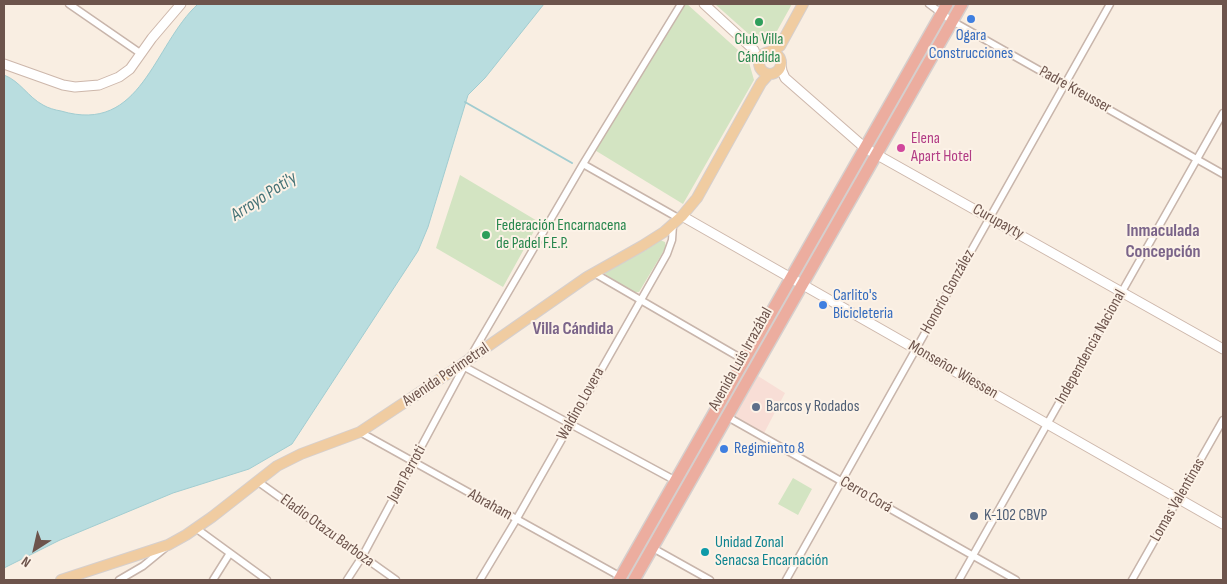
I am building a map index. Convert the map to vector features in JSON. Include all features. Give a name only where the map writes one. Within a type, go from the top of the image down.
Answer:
[{"type":"highway","points":[[620,578],[947,4]]},
{"type":"highway","name":"Avenida Luis Irrazábal","points":[[634,580],[962,4]]},
{"type":"main road","points":[[781,62],[780,46],[803,4]]},
{"type":"main road","name":"Avenida Perimetral","points":[[61,580],[168,545],[197,529],[277,466],[293,457],[360,432],[465,364],[594,273],[642,246],[678,220],[697,198],[761,83],[765,70],[761,57],[780,46]]},
{"type":"main road","points":[[768,53],[776,54],[781,62]]},
{"type":"main road","name":"Avenida Perimetral","points":[[765,70],[778,71],[781,62]]},
{"type":"street","points":[[69,4],[140,53]]},
{"type":"street","points":[[4,64],[63,85],[88,87],[99,85],[119,77],[130,69],[140,53],[181,4]]},
{"type":"street","name":"Juan Perroti","points":[[347,580],[362,557],[414,463],[465,364],[516,282],[583,164],[681,4]]},
{"type":"street","points":[[704,4],[754,50],[765,70]]},
{"type":"street","name":"Padre Kreusser","points":[[929,4],[952,21],[1223,174]]},
{"type":"street","name":"Honorio González","points":[[786,580],[1110,4]]},
{"type":"street","points":[[754,50],[768,53]]},
{"type":"street","name":"Curupayty","points":[[781,62],[782,71],[786,78],[864,148],[1223,350]]},
{"type":"street","name":"Curupayty","points":[[765,70],[786,78]]},
{"type":"street","name":"Independencia Nacional","points":[[959,580],[1223,113]]},
{"type":"street","points":[[583,164],[678,220]]},
{"type":"street","name":"Monseñor Wiessen","points":[[678,220],[802,284],[1223,524]]},
{"type":"street","name":"Waldino Lovera","points":[[480,580],[516,520],[666,254],[678,220]]},
{"type":"street","points":[[594,273],[744,360]]},
{"type":"street","points":[[465,364],[570,425],[676,481]]},
{"type":"street","name":"Cerro Corá","points":[[716,410],[1016,580]]},
{"type":"street","name":"Lomas Valentinas","points":[[1132,580],[1223,420]]},
{"type":"street","name":"Abraham","points":[[360,432],[620,578]]},
{"type":"street","name":"Eladio Otazu Barboza","points":[[257,481],[396,580]]},
{"type":"street","points":[[197,529],[267,580]]},
{"type":"street","points":[[641,541],[710,580]]},
{"type":"street","points":[[119,580],[143,566],[168,545]]},
{"type":"street","points":[[213,580],[230,553]]},
{"type":"shaded area","points":[[758,376],[785,393],[762,437],[732,421]]},
{"type":"green space","points":[[682,4],[687,4],[748,59],[754,80],[683,204],[593,149]]},
{"type":"green space","name":"Club Villa Cándida","points":[[715,4],[792,4],[772,40],[765,43],[752,37]]},
{"type":"green space","name":"Federación Encarnacena de Padel F.E.P.","points":[[460,175],[539,222],[503,287],[436,248]]},
{"type":"green space","points":[[660,240],[665,242],[666,247],[639,292],[632,292],[605,274],[606,270],[646,250]]},
{"type":"green space","points":[[793,478],[812,489],[798,515],[778,504]]},
{"type":"water","name":"Arroyo Poti'y","points":[[198,4],[544,4],[485,78],[468,95],[428,227],[418,251],[292,444],[249,469],[173,493],[60,540],[4,568],[4,75],[15,81],[38,102],[52,109],[88,115],[110,110],[128,99],[143,82],[183,21]]},
{"type":"waterway","points":[[465,102],[572,163]]},
{"type":"place","name":"Ogara Construcciones","points":[[971,19]]},
{"type":"place","name":"Club Villa Cándida","points":[[759,22]]},
{"type":"place","name":"Elena Apart Hotel","points":[[901,148]]},
{"type":"place","name":"Federación Encarnacena de Padel F.E.P.","points":[[486,235]]},
{"type":"place","name":"Carlito's Bicicleteria","points":[[823,305]]},
{"type":"place","name":"Barcos y Rodados","points":[[756,407]]},
{"type":"place","name":"Regimiento 8","points":[[724,449]]},
{"type":"place","name":"K-102 CBVP","points":[[974,516]]},
{"type":"place","name":"Unidad Zonal Senacsa Encarnación","points":[[705,552]]},
{"type":"district","name":"Inmaculada Concepción","points":[[1163,241]]},
{"type":"district","name":"Villa Cándida","points":[[573,329]]}]
